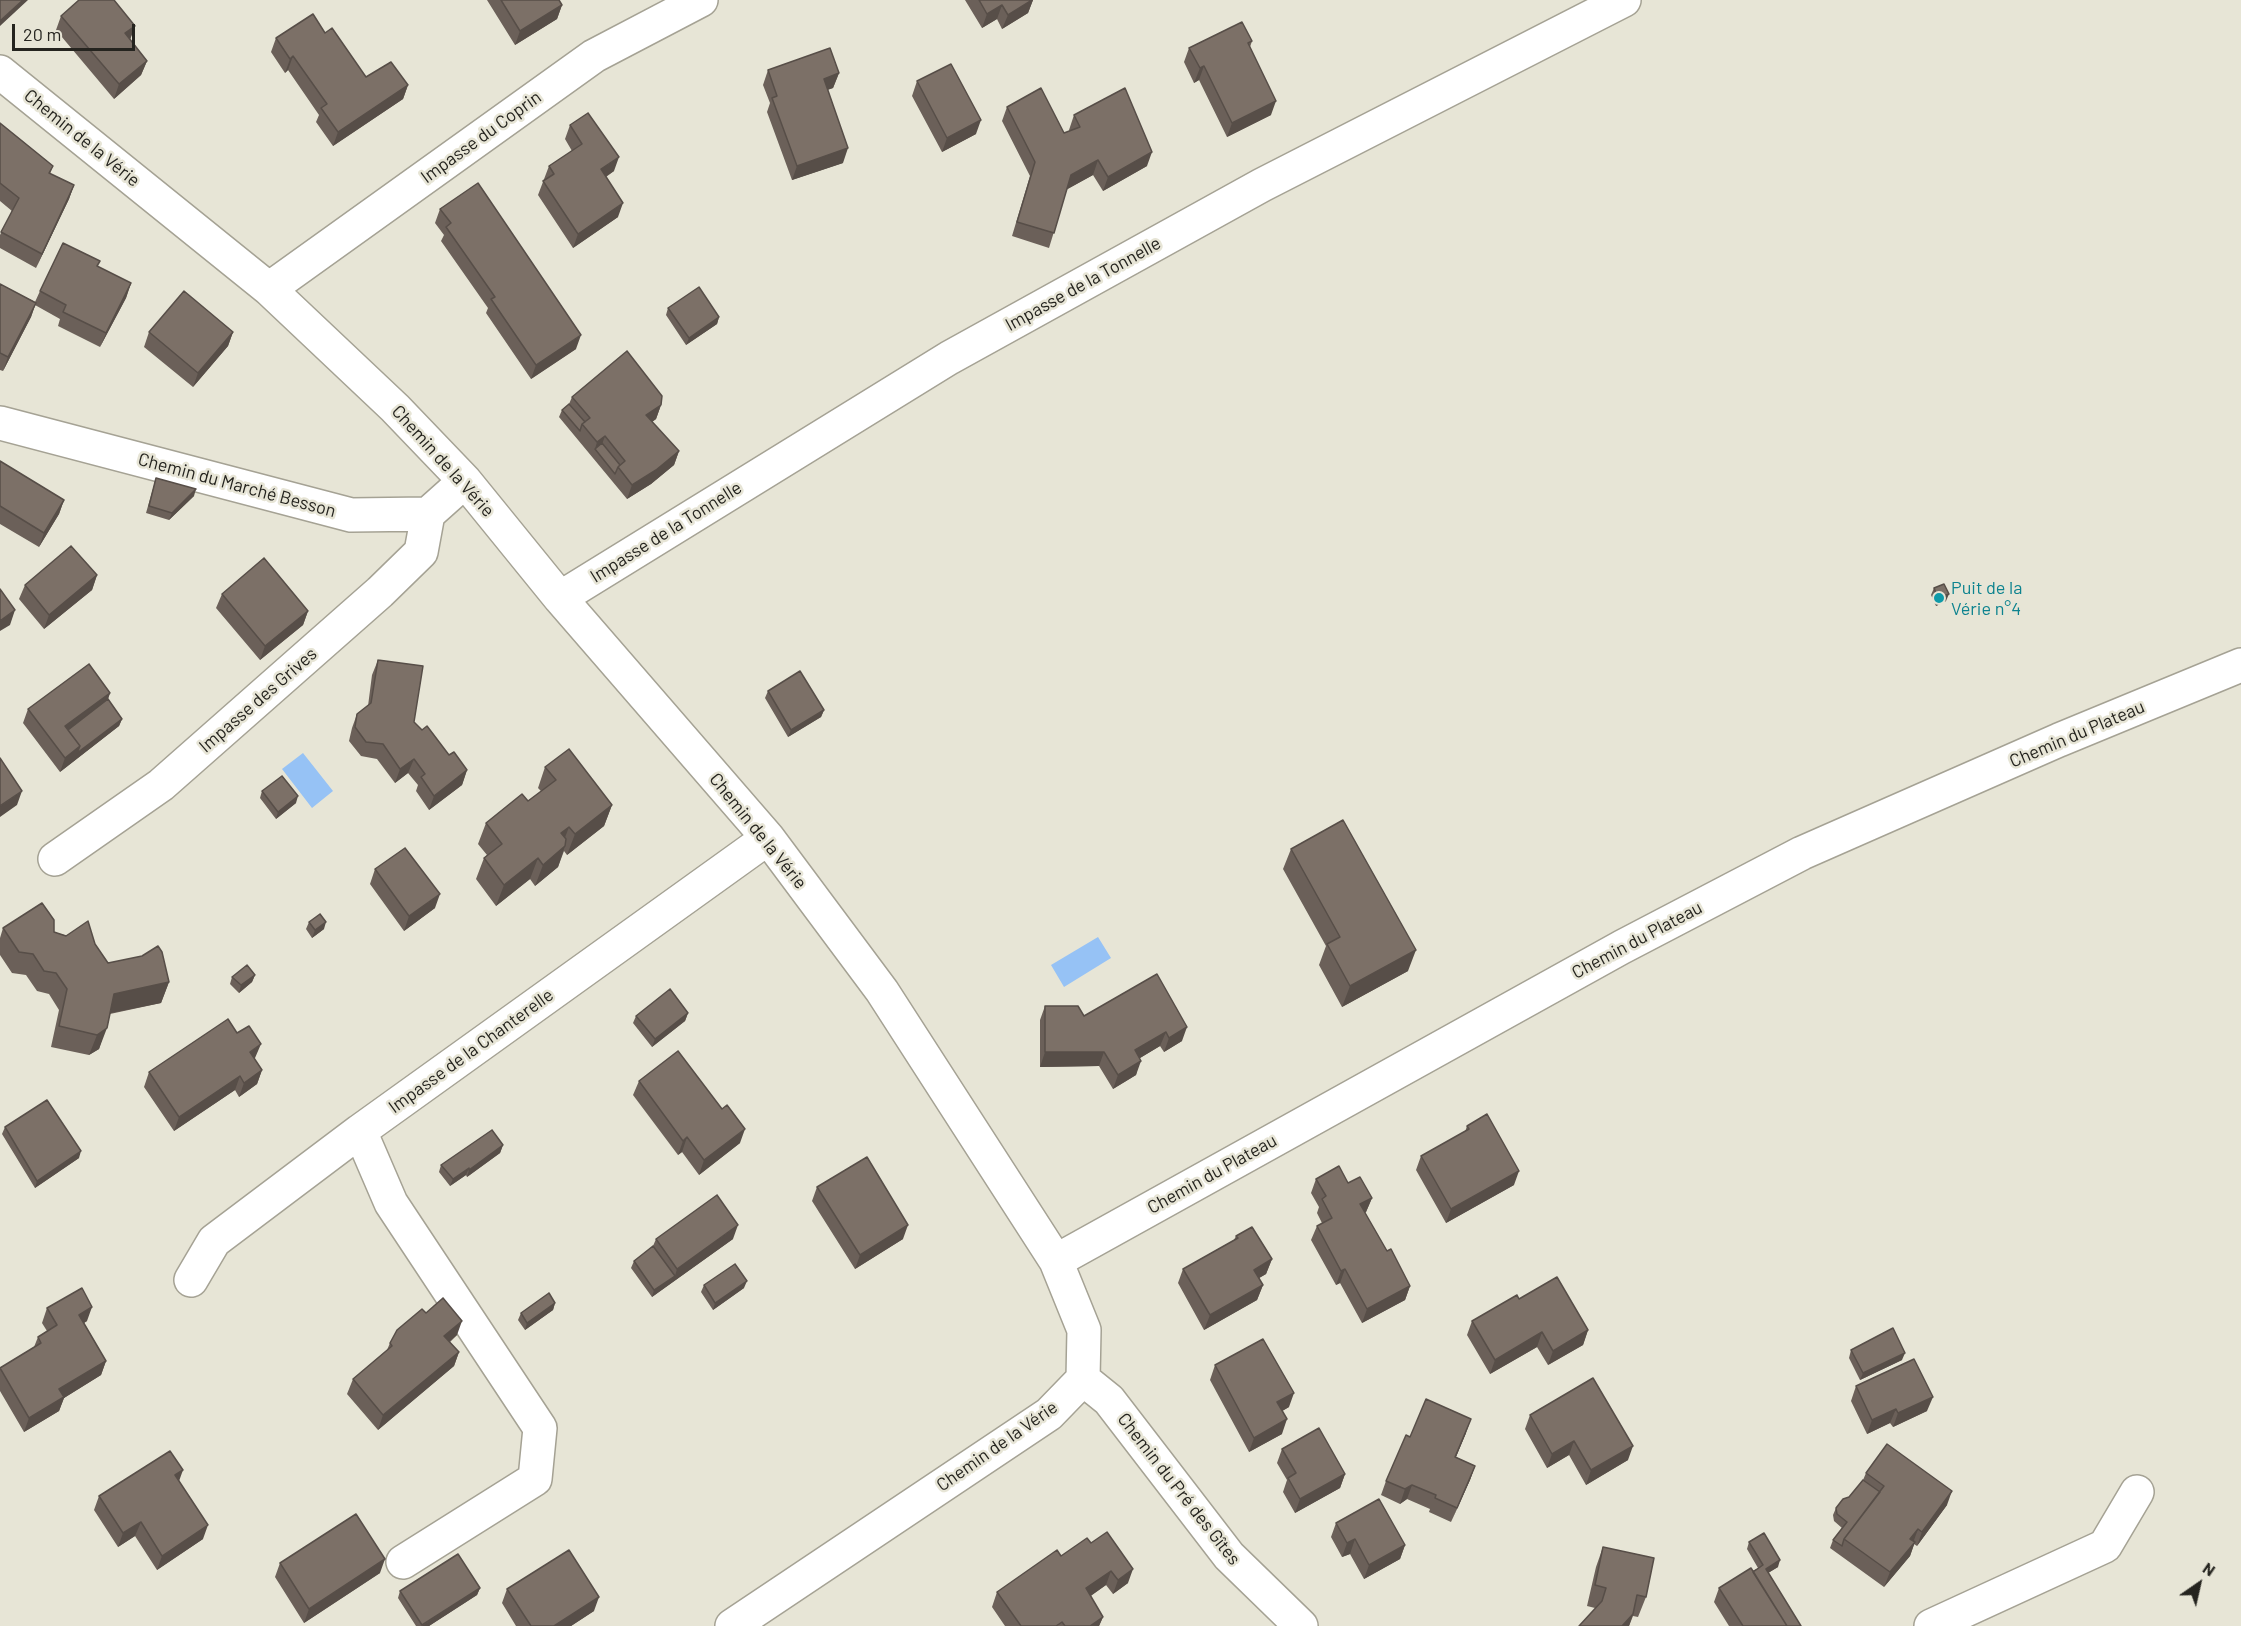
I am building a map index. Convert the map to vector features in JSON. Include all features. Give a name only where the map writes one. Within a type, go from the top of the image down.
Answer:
[{"type":"street","name":"Impasse du Coprin","points":[[269,289],[594,56],[701,0]]},
{"type":"street","name":"Impasse de la Tonnelle","points":[[560,597],[959,352],[1262,185],[1624,0]]},
{"type":"street","name":"Chemin de la Vérie","points":[[0,72],[269,289],[395,408],[465,481],[560,597],[768,838],[882,991],[1056,1261],[1084,1330],[1083,1379],[1050,1414],[732,1626]]},
{"type":"street","name":"Chemin du Marché Besson","points":[[0,423],[351,514],[428,514]]},
{"type":"street","points":[[428,514],[465,481]]},
{"type":"street","name":"Impasse des Grives","points":[[56,859],[161,785],[380,592],[421,552],[428,514]]},
{"type":"street","name":"Chemin du Plateau","points":[[1056,1261],[1622,947],[1802,853],[2060,740],[2241,665]]},
{"type":"street","name":"Impasse de la Chanterelle","points":[[191,1280],[214,1241],[360,1131],[768,838]]},
{"type":"street","points":[[360,1131],[391,1203],[540,1428],[535,1479],[403,1562]]},
{"type":"street","name":"Chemin du Pré des Gîtes","points":[[1083,1379],[1109,1400],[1229,1556],[1300,1626]]},
{"type":"street","points":[[1931,1626],[2105,1546],[2137,1492]]},
{"type":"water","points":[[303,753],[333,791],[312,808],[282,769]]},
{"type":"water","points":[[1098,937],[1111,958],[1064,987],[1051,965]]},
{"type":"building","points":[[0,0],[23,0],[0,21]]},
{"type":"building","points":[[79,0],[114,0],[135,26],[125,33],[147,61],[119,84],[61,16]]},
{"type":"building","points":[[501,0],[559,0],[562,5],[520,31]]},
{"type":"building","points":[[979,0],[1032,0],[1008,15],[1002,5],[987,14]]},
{"type":"building","points":[[313,14],[325,33],[332,28],[366,77],[391,62],[408,85],[338,132],[321,108],[327,104],[293,56],[290,59],[276,38]]},
{"type":"building","points":[[1242,22],[1252,41],[1248,43],[1276,101],[1232,123],[1204,66],[1200,68],[1189,48]]},
{"type":"building","points":[[830,48],[839,73],[824,79],[848,148],[797,166],[772,98],[777,96],[768,70]]},
{"type":"building","points":[[951,64],[981,120],[947,138],[917,81]]},
{"type":"building","points":[[1041,88],[1064,133],[1080,127],[1074,115],[1125,88],[1152,152],[1108,177],[1098,160],[1071,175],[1054,233],[1017,222],[1035,162],[1007,107]]},
{"type":"building","points":[[588,113],[619,157],[601,169],[623,203],[578,234],[543,181],[554,174],[549,166],[582,144],[570,125]]},
{"type":"building","points":[[0,123],[53,166],[49,173],[74,185],[42,254],[1,232],[19,198],[0,183]]},
{"type":"building","points":[[478,183],[581,335],[536,365],[491,299],[495,297],[446,227],[451,223],[440,209]]},
{"type":"building","points":[[63,243],[100,261],[97,266],[131,283],[106,333],[63,312],[66,305],[40,291]]},
{"type":"building","points":[[0,284],[36,303],[8,357],[0,353]]},
{"type":"building","points":[[699,287],[719,317],[689,338],[668,308]]},
{"type":"building","points":[[184,291],[233,332],[198,373],[149,332]]},
{"type":"building","points":[[627,351],[662,396],[661,405],[646,415],[679,451],[656,470],[632,485],[618,467],[625,461],[605,436],[597,442],[582,424],[590,418],[572,397]]},
{"type":"building","points":[[569,404],[585,422],[580,431],[562,410]]},
{"type":"building","points":[[602,443],[620,465],[615,474],[595,449]]},
{"type":"building","points":[[0,461],[64,500],[44,533],[0,506]]},
{"type":"building","points":[[156,478],[196,489],[172,513],[149,506]]},
{"type":"building","points":[[71,546],[97,575],[49,615],[25,585]]},
{"type":"building","points":[[264,558],[308,611],[265,646],[222,594]]},
{"type":"building","points":[[1944,584],[1949,594],[1938,598],[1934,588]]},
{"type":"building","points":[[0,589],[15,610],[0,621]]},
{"type":"building","points":[[378,660],[423,666],[414,722],[422,730],[427,726],[449,755],[454,752],[467,770],[434,796],[421,777],[425,774],[414,759],[400,769],[383,744],[366,742],[355,727],[357,714],[371,703]]},
{"type":"building","points":[[89,664],[110,693],[65,726],[80,746],[65,758],[28,709]]},
{"type":"building","points":[[800,671],[824,710],[791,730],[768,691]]},
{"type":"building","points":[[108,699],[122,719],[77,753],[80,746],[68,730]]},
{"type":"building","points":[[569,749],[612,805],[575,834],[569,827],[561,833],[566,839],[565,846],[543,865],[538,858],[504,885],[484,858],[502,844],[486,823],[522,794],[528,801],[556,780],[545,767]]},
{"type":"building","points":[[0,758],[22,791],[0,806]]},
{"type":"building","points":[[282,776],[298,796],[278,812],[262,791]]},
{"type":"building","points":[[1343,820],[1416,950],[1350,986],[1327,944],[1340,937],[1291,849]]},
{"type":"building","points":[[405,848],[440,894],[409,916],[375,869]]},
{"type":"building","points":[[42,903],[54,920],[54,932],[66,936],[88,921],[95,944],[108,963],[142,956],[158,946],[162,952],[169,982],[114,994],[107,1028],[97,1035],[59,1026],[67,989],[56,973],[44,971],[33,954],[19,952],[3,928]]},
{"type":"building","points":[[320,914],[326,922],[315,930],[309,922]]},
{"type":"building","points":[[247,965],[255,975],[241,985],[232,977]]},
{"type":"building","points":[[1157,974],[1187,1027],[1169,1038],[1166,1032],[1135,1050],[1141,1061],[1118,1075],[1104,1052],[1045,1052],[1045,1006],[1078,1006],[1084,1016]]},
{"type":"building","points":[[670,989],[688,1013],[655,1039],[636,1016]]},
{"type":"building","points":[[228,1019],[237,1033],[249,1026],[261,1044],[250,1052],[262,1070],[244,1083],[240,1076],[179,1117],[149,1072]]},
{"type":"building","points":[[678,1051],[722,1109],[727,1105],[745,1129],[704,1160],[687,1137],[683,1141],[639,1081]]},
{"type":"building","points":[[47,1100],[81,1151],[37,1181],[5,1127]]},
{"type":"building","points":[[1487,1114],[1519,1171],[1451,1209],[1421,1156],[1469,1129],[1467,1126]]},
{"type":"building","points":[[492,1130],[503,1145],[453,1179],[441,1165]]},
{"type":"building","points":[[867,1157],[908,1225],[860,1255],[817,1187]]},
{"type":"building","points":[[1339,1166],[1348,1183],[1360,1177],[1372,1198],[1360,1204],[1387,1251],[1391,1249],[1410,1286],[1367,1309],[1345,1269],[1341,1271],[1317,1226],[1332,1218],[1322,1199],[1326,1196],[1316,1179]]},
{"type":"building","points":[[717,1195],[738,1225],[677,1269],[656,1239]]},
{"type":"building","points":[[1252,1227],[1272,1259],[1254,1270],[1263,1285],[1210,1315],[1183,1269],[1238,1238],[1236,1236]]},
{"type":"building","points":[[653,1246],[675,1276],[654,1290],[634,1261]]},
{"type":"building","points":[[735,1264],[747,1281],[715,1303],[704,1285]]},
{"type":"building","points":[[1557,1277],[1588,1330],[1553,1351],[1542,1332],[1495,1360],[1472,1321],[1517,1295],[1519,1299]]},
{"type":"building","points":[[82,1288],[92,1307],[79,1315],[106,1361],[59,1389],[64,1397],[29,1418],[0,1368],[41,1343],[38,1337],[57,1325],[47,1308]]},
{"type":"building","points":[[549,1293],[555,1303],[527,1323],[521,1313]]},
{"type":"building","points":[[443,1298],[462,1321],[444,1336],[459,1352],[383,1415],[353,1379],[392,1346],[390,1343],[397,1330],[422,1309],[426,1313]]},
{"type":"building","points":[[1893,1328],[1905,1353],[1863,1373],[1851,1350]]},
{"type":"building","points":[[1263,1339],[1294,1393],[1277,1402],[1287,1419],[1254,1438],[1215,1365]]},
{"type":"building","points":[[1914,1359],[1933,1397],[1898,1413],[1896,1409],[1872,1420],[1856,1386]]},
{"type":"building","points":[[1593,1378],[1633,1446],[1591,1470],[1574,1441],[1552,1454],[1530,1415]]},
{"type":"building","points":[[1426,1399],[1471,1419],[1455,1457],[1475,1466],[1457,1508],[1435,1498],[1436,1495],[1412,1485],[1405,1489],[1386,1481],[1406,1435],[1410,1437]]},
{"type":"building","points":[[1319,1428],[1345,1474],[1300,1499],[1288,1478],[1296,1473],[1282,1449]]},
{"type":"building","points":[[1887,1444],[1952,1491],[1922,1532],[1918,1529],[1910,1539],[1915,1542],[1890,1572],[1844,1539],[1884,1486],[1866,1473]]},
{"type":"building","points":[[170,1451],[183,1470],[175,1475],[208,1525],[162,1556],[141,1522],[123,1533],[99,1496]]},
{"type":"building","points":[[1863,1480],[1880,1492],[1844,1539],[1842,1546],[1833,1540],[1847,1522],[1837,1514],[1836,1508]]},
{"type":"building","points":[[1379,1499],[1405,1545],[1369,1565],[1355,1539],[1347,1543],[1336,1523]]},
{"type":"building","points":[[356,1514],[385,1559],[309,1609],[280,1563]]},
{"type":"building","points":[[1107,1532],[1133,1569],[1118,1580],[1111,1571],[1086,1588],[1103,1617],[1090,1626],[1065,1626],[1062,1622],[1056,1626],[1021,1626],[997,1592],[1057,1550],[1061,1556],[1087,1538],[1091,1543]]},
{"type":"building","points":[[1764,1533],[1780,1560],[1766,1569],[1801,1626],[1787,1626],[1753,1572],[1763,1565],[1749,1542]]},
{"type":"building","points":[[1603,1547],[1654,1558],[1646,1597],[1637,1595],[1633,1614],[1622,1626],[1579,1626],[1602,1601],[1606,1588],[1595,1585]]},
{"type":"building","points":[[569,1550],[599,1597],[554,1626],[531,1626],[507,1589]]},
{"type":"building","points":[[458,1554],[480,1588],[422,1625],[400,1591]]},
{"type":"building","points":[[1751,1568],[1787,1626],[1743,1626],[1719,1588]]},
{"type":"place","name":"Puit de la Vérie n°4","points":[[1939,598]]}]
